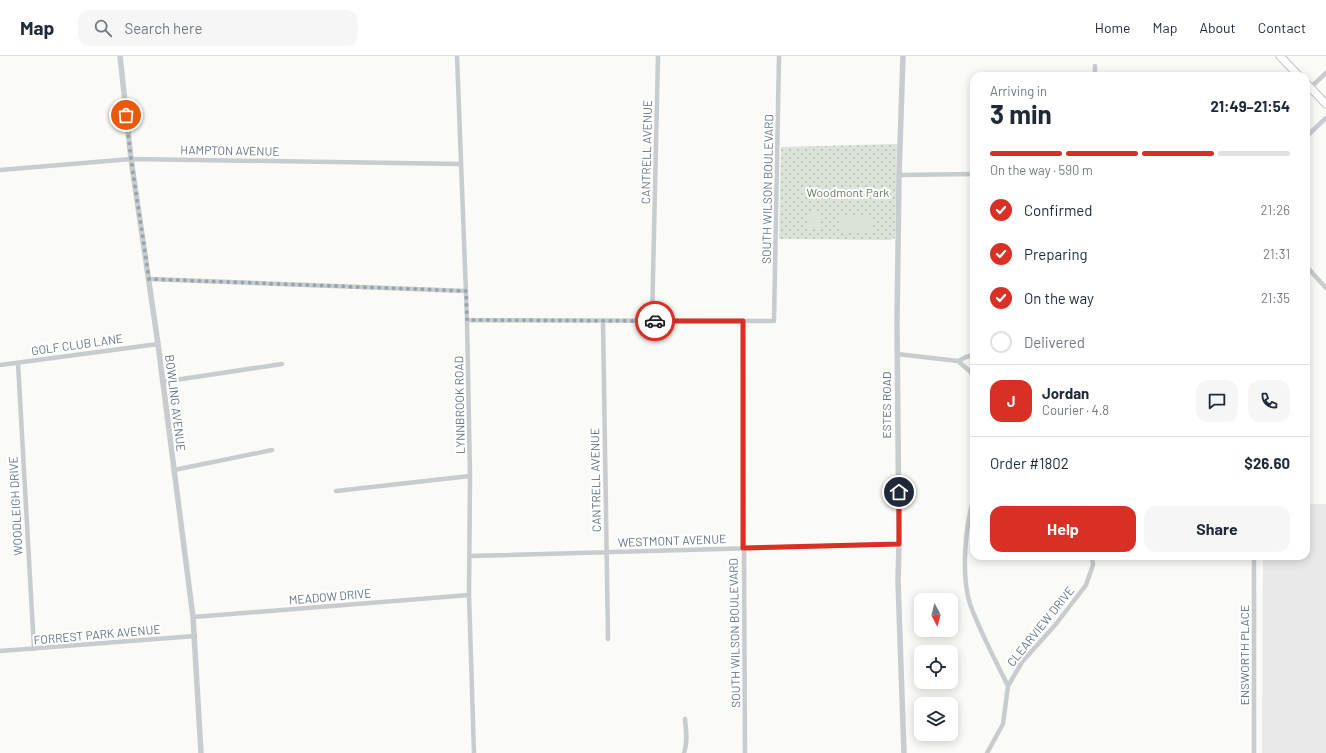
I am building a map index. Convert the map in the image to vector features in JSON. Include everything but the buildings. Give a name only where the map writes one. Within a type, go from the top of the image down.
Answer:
[{"type":"main road","points":[[1280,56],[1296,72]]},
{"type":"main road","points":[[1310,87],[1326,104]]},
{"type":"street","name":"BOWLING AVENUE","points":[[120,56],[131,159],[158,344],[193,617],[201,753]]},
{"type":"street","name":"LYNNBROOK ROAD","points":[[457,56],[467,320],[470,476],[469,594],[474,753]]},
{"type":"street","name":"CANTRELL AVENUE","points":[[652,321],[658,56]]},
{"type":"street","name":"SOUTH WILSON BOULEVARD","points":[[745,753],[743,321],[774,322],[779,56]]},
{"type":"street","name":"ESTES ROAD","points":[[903,56],[899,175],[897,354],[898,581],[904,753]]},
{"type":"street","points":[[1095,66],[1095,72]]},
{"type":"street","points":[[1310,84],[1326,73]]},
{"type":"street","points":[[1310,133],[1326,118]]},
{"type":"street","name":"HAMPTON AVENUE","points":[[0,170],[131,159],[461,164]]},
{"type":"street","points":[[899,175],[970,174]]},
{"type":"street","points":[[1310,270],[1326,288]]},
{"type":"street","points":[[149,279],[466,291]]},
{"type":"street","points":[[467,320],[743,321]]},
{"type":"street","name":"CANTRELL AVENUE","points":[[603,321],[608,639]]},
{"type":"street","name":"GOLF CLUB LANE","points":[[0,365],[158,344]]},
{"type":"street","points":[[897,354],[958,361],[970,356]]},
{"type":"street","points":[[958,361],[970,372]]},
{"type":"street","name":"WOODLEIGH DRIVE","points":[[18,362],[34,649]]},
{"type":"street","points":[[162,382],[282,364]]},
{"type":"street","points":[[174,470],[272,450]]},
{"type":"street","points":[[336,491],[470,476]]},
{"type":"street","points":[[970,511],[965,579],[970,603],[980,629],[1008,686]]},
{"type":"street","name":"WESTMONT AVENUE","points":[[470,556],[899,544]]},
{"type":"street","name":"CLEARVIEW DRIVE","points":[[987,753],[1003,724],[1008,686],[1022,662],[1056,624],[1086,585],[1093,565],[1092,560]]},
{"type":"street","name":"ENSWORTH PLACE","points":[[1254,560],[1254,753]]},
{"type":"street","name":"MEADOW DRIVE","points":[[193,617],[469,594]]},
{"type":"street","name":"FORREST PARK AVENUE","points":[[0,651],[195,636]]},
{"type":"street","points":[[684,753],[687,738],[685,719]]},
{"type":"shaded area","points":[[1310,504],[1326,504],[1326,753],[1262,753],[1263,560],[1310,560]]},
{"type":"green space","name":"Woodmont Park","points":[[897,144],[895,238],[891,240],[779,239],[781,147]]},
{"type":"green space","points":[[808,213],[819,213],[819,228],[808,228]]},
{"type":"green space","points":[[838,215],[871,215],[871,232],[839,232]]},
{"type":"way so far","points":[[126,115],[149,279],[466,291],[467,320],[655,321]]},
{"type":"route","points":[[655,321],[743,321],[743,548],[899,544],[899,492]]}]
